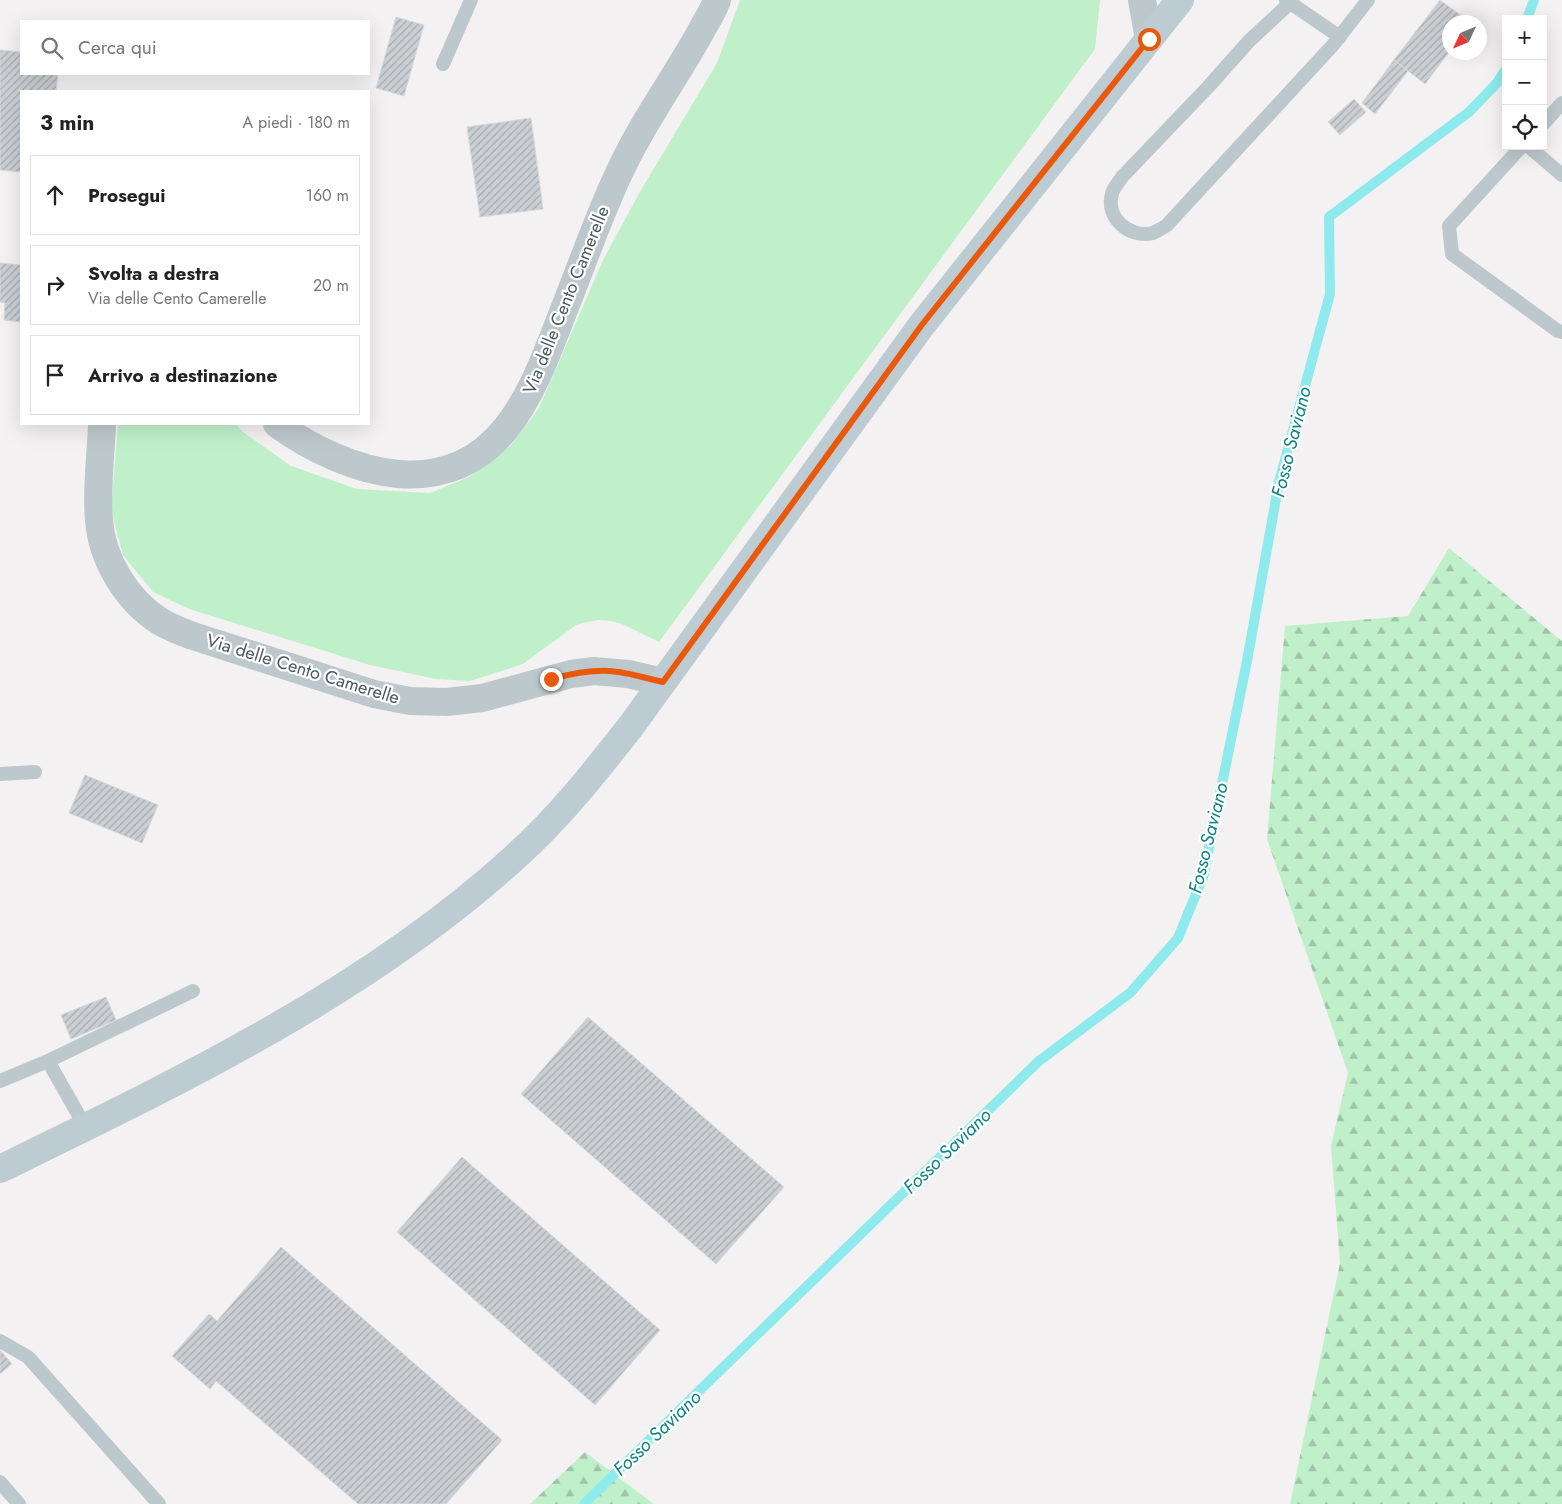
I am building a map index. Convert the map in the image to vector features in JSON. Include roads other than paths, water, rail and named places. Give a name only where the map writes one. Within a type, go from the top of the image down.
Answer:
[{"type":"main road","points":[[0,1169],[161,1090],[338,990],[430,928],[488,882],[541,833],[599,767],[663,682],[921,326],[1180,0]]},
{"type":"street","name":"Via delle Cento Camerelle","points":[[279,425],[307,443],[353,463],[381,472],[413,475],[428,474],[464,462],[486,448],[498,437],[518,412],[536,381],[620,169],[633,144],[692,48],[717,0]]},
{"type":"street","points":[[1142,0],[1149,39]]},
{"type":"street","name":"Via delle Cento Camerelle","points":[[102,425],[98,506],[101,536],[105,550],[118,578],[137,602],[160,621],[177,630],[374,694],[410,701],[447,702],[482,698],[571,674],[594,671],[628,674],[663,682]]},
{"type":"lane","points":[[443,64],[471,0]]},
{"type":"lane","points":[[1340,37],[1288,2],[1122,177],[1112,194],[1111,208],[1116,220],[1126,230],[1138,233],[1152,233],[1167,225],[1340,37],[1368,0]]},
{"type":"lane","points":[[1547,120],[1562,103]]},
{"type":"lane","points":[[1518,150],[1449,226],[1452,254],[1562,332]]},
{"type":"lane","points":[[1533,150],[1562,175]]},
{"type":"lane","points":[[0,774],[35,772]]},
{"type":"lane","points":[[0,1081],[48,1062],[193,991]]},
{"type":"lane","points":[[48,1062],[86,1128]]},
{"type":"lane","points":[[0,1341],[28,1357],[159,1504]]},
{"type":"lane","points":[[0,1482],[19,1504]]},
{"type":"waterway","name":"Fosso Saviano","points":[[1528,15],[1534,0]]},
{"type":"waterway","name":"Fosso Saviano","points":[[584,1504],[1039,1061],[1130,993],[1178,938],[1203,877],[1247,661],[1279,482],[1330,294],[1329,217],[1469,112],[1502,75]]}]
